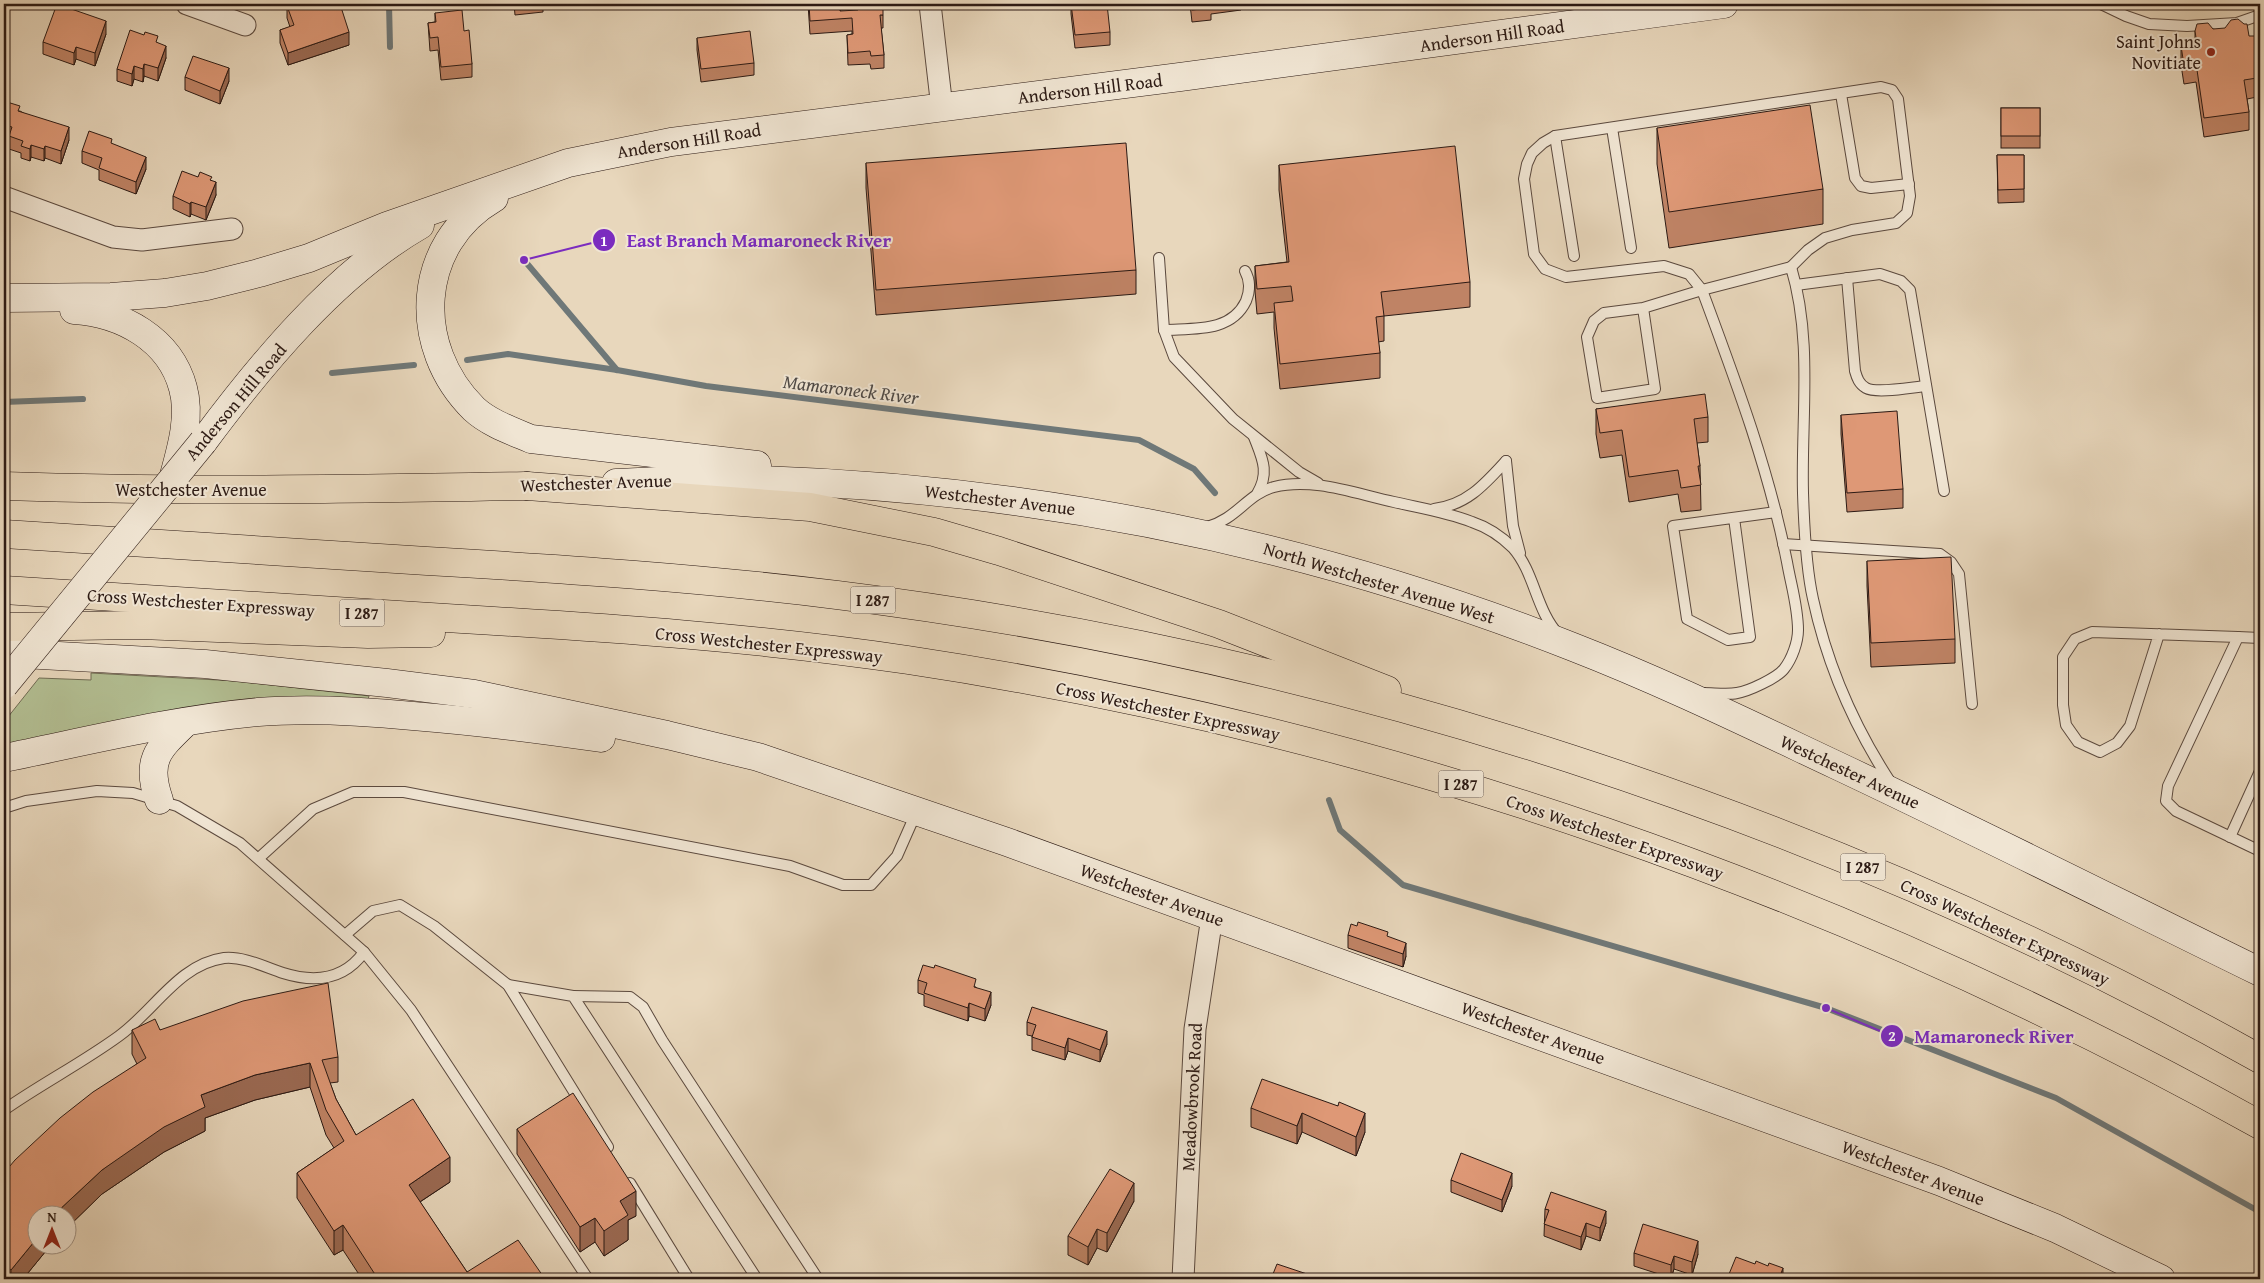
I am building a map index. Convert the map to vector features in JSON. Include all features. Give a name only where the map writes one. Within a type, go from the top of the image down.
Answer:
[{"type":"main road","name":"Anderson Hill Road","points":[[4,298],[165,294],[207,286],[309,258],[387,226],[568,163],[671,142],[942,108],[1637,10],[1724,4]]},
{"type":"main road","points":[[535,174],[488,201],[467,217],[447,241],[433,282],[429,309],[432,334],[438,354],[445,373],[475,410],[498,425],[531,439],[736,462],[879,486]]},
{"type":"main road","name":"Anderson Hill Road","points":[[4,685],[173,479],[193,443],[275,352],[333,292],[362,266],[406,234],[464,200]]},
{"type":"main road","points":[[4,304],[89,311],[109,316],[151,336],[164,350],[176,369],[183,389],[193,443]]},
{"type":"main road","points":[[4,474],[104,490]]},
{"type":"main road","name":"Westchester Avenue","points":[[4,486],[104,490],[243,491],[527,486],[725,479],[879,486],[1073,508],[1184,530]]},
{"type":"main road","points":[[527,486],[810,507],[934,532],[999,551],[1220,624],[1530,746]]},
{"type":"main road","name":"North Westchester Avenue West","points":[[1184,530],[1268,548],[1385,581],[1571,646]]},
{"type":"main road","name":"Cross Westchester Expressway","points":[[4,534],[611,572],[762,586],[861,598],[1016,622],[1228,665],[1381,703],[1530,746],[1678,796],[1826,852],[2005,930],[2183,1018],[2260,1059]]},
{"type":"main road","name":"Cross Westchester Expressway","points":[[4,590],[605,628],[824,649],[983,673],[1215,719],[1363,755],[1441,778],[1659,850],[1790,900],[1874,935],[2084,1031],[2260,1125]]},
{"type":"main road","points":[[4,627],[140,625],[368,634],[605,628]]},
{"type":"main road","name":"Westchester Avenue","points":[[1571,646],[1682,693],[1898,794],[2260,972]]},
{"type":"main road","points":[[4,653],[205,664],[474,694],[667,734],[758,757],[908,808]]},
{"type":"main road","points":[[4,758],[186,722],[258,712],[306,710],[364,712],[476,721],[639,744],[706,757],[908,808]]},
{"type":"main road","points":[[159,800],[152,781],[155,761],[161,746],[186,722]]},
{"type":"main road","name":"Westchester Avenue","points":[[908,808],[1940,1180],[2055,1228],[2161,1279]]},
{"type":"main road","points":[[2183,1018],[2260,1049]]},
{"type":"street","points":[[186,4],[246,25]]},
{"type":"street","points":[[930,4],[942,108]]},
{"type":"street","points":[[4,197],[113,237],[142,240],[232,229]]},
{"type":"street","name":"Meadowbrook Road","points":[[1183,1279],[1195,1029],[1212,917]]},
{"type":"lane","points":[[2101,4],[2149,24],[2187,26],[2237,23],[2260,15]]},
{"type":"lane","points":[[1643,308],[1655,389],[1597,398],[1586,337],[1594,321],[1604,313],[1643,308],[1702,290],[1791,267],[1808,250],[1825,238],[1852,230],[1896,223],[1908,213],[1909,184],[1898,99],[1892,90],[1882,87],[1554,136],[1543,142],[1532,153],[1527,164],[1524,179],[1534,254],[1545,270],[1566,277],[1664,266],[1689,274],[1702,290],[1731,370],[1771,492],[1797,613],[1798,632],[1792,656],[1784,670],[1756,686],[1738,693],[1682,693]]},
{"type":"lane","points":[[1841,94],[1855,178],[1861,186],[1871,188],[1909,184]]},
{"type":"lane","points":[[1612,128],[1631,248]]},
{"type":"lane","points":[[1554,136],[1574,256]]},
{"type":"lane","points":[[1159,258],[1164,330],[1174,357],[1233,419],[1309,479],[1328,487]]},
{"type":"lane","points":[[1791,267],[1801,304],[1804,369],[1803,493],[1813,599],[1832,667],[1849,707],[1875,758],[1898,794]]},
{"type":"lane","points":[[1164,330],[1212,327],[1225,323],[1235,317],[1243,307],[1248,296],[1249,284],[1245,271]]},
{"type":"lane","points":[[1796,284],[1880,274],[1901,281],[1910,290],[1944,491]]},
{"type":"lane","points":[[1847,278],[1855,372],[1858,381],[1867,389],[1880,390],[1926,386]]},
{"type":"lane","points":[[1184,530],[1220,524],[1257,494],[1264,483],[1265,475],[1261,454],[1254,436]]},
{"type":"lane","points":[[1427,510],[1446,507],[1472,495],[1506,461],[1513,526],[1523,564]]},
{"type":"lane","points":[[1257,494],[1276,487],[1293,484],[1328,487],[1427,510],[1472,522],[1489,529],[1514,550],[1523,564],[1547,618],[1557,632],[1571,646]]},
{"type":"lane","points":[[1734,518],[1750,637],[1728,640],[1687,619],[1673,526],[1776,512]]},
{"type":"lane","points":[[1783,544],[1940,554],[1951,562],[1960,574],[1972,704]]},
{"type":"lane","points":[[2159,634],[2130,726],[2117,743],[2100,752],[2078,742],[2066,725],[2063,705],[2063,657],[2075,639],[2092,632],[2159,634],[2260,638]]},
{"type":"lane","points":[[2238,637],[2168,786],[2166,801],[2176,811],[2260,850]]},
{"type":"lane","points":[[2230,837],[2260,771]]},
{"type":"lane","points":[[4,808],[26,801],[97,791],[132,793],[177,806],[203,819],[240,842],[364,952],[412,1010],[588,1279]]},
{"type":"lane","points":[[259,858],[313,808],[353,792],[404,792],[790,866],[843,885],[871,885],[897,856],[908,808]]},
{"type":"lane","points":[[345,935],[373,911],[400,905],[434,926],[508,985],[611,1153]]},
{"type":"lane","points":[[4,1110],[120,1035],[194,967],[225,958],[253,962],[285,974],[309,978],[328,977],[346,971],[356,963],[364,952]]},
{"type":"lane","points":[[508,985],[573,996],[630,997],[643,1007],[662,1040],[818,1279]]},
{"type":"lane","points":[[573,996],[756,1279]]},
{"type":"lane","points":[[622,1170],[689,1279]]},
{"type":"green space","points":[[91,673],[236,681],[369,696],[367,703],[4,747],[4,722],[39,678],[91,680]]},
{"type":"building","points":[[57,4],[106,21],[95,53],[76,47],[74,53],[43,42]]},
{"type":"building","points":[[293,4],[315,4],[315,6],[323,4],[324,6],[340,4],[349,32],[288,53],[280,30],[294,25],[287,6]]},
{"type":"building","points":[[809,4],[840,4],[840,11],[858,10],[858,6],[883,5],[883,15],[880,15],[884,55],[871,56],[870,51],[848,53],[847,35],[853,34],[852,18],[810,21]]},
{"type":"building","points":[[1071,4],[1107,4],[1110,32],[1075,35]]},
{"type":"building","points":[[1191,4],[1210,4],[1211,8],[1192,10]]},
{"type":"building","points":[[462,10],[464,31],[469,30],[472,64],[441,67],[438,37],[430,38],[428,23],[436,22],[435,13]]},
{"type":"building","points":[[2238,19],[2247,24],[2249,36],[2255,36],[2256,39],[2260,38],[2259,65],[2256,65],[2257,78],[2244,80],[2249,112],[2204,118],[2196,63],[2184,65],[2181,46],[2197,44],[2195,31],[2197,24],[2208,23],[2213,29],[2225,28],[2231,20]]},
{"type":"building","points":[[130,30],[144,35],[145,32],[158,36],[156,42],[166,46],[158,68],[144,64],[143,69],[134,66],[132,74],[117,69]]},
{"type":"building","points":[[750,31],[754,63],[701,69],[697,38]]},
{"type":"building","points":[[193,56],[229,68],[220,91],[185,77]]},
{"type":"building","points":[[7,102],[20,106],[18,111],[69,127],[61,151],[45,146],[44,149],[31,145],[30,149],[21,146],[23,141],[9,136],[12,127],[4,125],[4,112]]},
{"type":"building","points":[[1810,105],[1823,189],[1669,212],[1657,128]]},
{"type":"building","points":[[2001,108],[2040,108],[2040,136],[2001,136]]},
{"type":"building","points":[[89,131],[112,139],[111,143],[146,157],[136,182],[99,168],[102,158],[82,151]]},
{"type":"building","points":[[1126,143],[1136,270],[876,290],[866,163]]},
{"type":"building","points":[[1455,146],[1470,282],[1381,292],[1384,316],[1376,317],[1380,353],[1280,364],[1274,303],[1293,301],[1291,286],[1257,289],[1255,266],[1289,262],[1279,165]]},
{"type":"building","points":[[1997,155],[2024,155],[2024,189],[1998,190]]},
{"type":"building","points":[[182,171],[198,177],[200,172],[212,177],[210,180],[216,182],[206,207],[191,202],[190,204],[173,196]]},
{"type":"building","points":[[1705,394],[1708,417],[1694,419],[1701,485],[1681,488],[1678,470],[1629,477],[1622,430],[1600,433],[1596,409]]},
{"type":"building","points":[[1897,411],[1903,489],[1847,493],[1841,415]]},
{"type":"building","points":[[1951,557],[1955,639],[1871,643],[1867,561]]},
{"type":"building","points":[[1358,922],[1388,932],[1387,936],[1406,943],[1403,954],[1348,935],[1351,924],[1357,926]]},
{"type":"building","points":[[923,965],[934,968],[935,965],[976,979],[974,987],[991,992],[985,1009],[969,1003],[968,1008],[924,993],[927,983],[918,980]]},
{"type":"building","points":[[328,983],[338,1057],[322,1060],[336,1099],[356,1135],[413,1099],[450,1157],[409,1185],[467,1272],[518,1240],[545,1279],[378,1279],[343,1225],[334,1231],[297,1173],[344,1141],[326,1110],[310,1063],[255,1075],[201,1095],[205,1107],[164,1127],[102,1170],[63,1206],[28,1206],[28,1249],[11,1270],[4,1265],[4,1173],[15,1160],[60,1118],[93,1092],[146,1058],[132,1030],[155,1019],[160,1030],[243,1001]]},
{"type":"building","points":[[1032,1007],[1107,1031],[1100,1050],[1068,1038],[1065,1048],[1032,1037],[1036,1025],[1027,1022]]},
{"type":"building","points":[[1262,1079],[1338,1106],[1339,1102],[1365,1113],[1356,1137],[1302,1113],[1297,1126],[1251,1108]]},
{"type":"building","points":[[573,1093],[636,1191],[620,1201],[628,1215],[604,1231],[595,1218],[580,1227],[517,1129]]},
{"type":"building","points":[[1461,1153],[1512,1173],[1502,1200],[1451,1180]]},
{"type":"building","points":[[1110,1169],[1134,1183],[1107,1233],[1097,1229],[1088,1247],[1068,1236]]},
{"type":"building","points":[[1551,1192],[1606,1211],[1600,1228],[1586,1223],[1581,1237],[1544,1224],[1549,1210],[1545,1209]]},
{"type":"building","points":[[1643,1224],[1698,1241],[1692,1262],[1674,1256],[1671,1265],[1634,1253]]},
{"type":"building","points":[[1736,1257],[1755,1264],[1756,1261],[1768,1266],[1769,1263],[1783,1268],[1779,1279],[1727,1279]]},
{"type":"building","points":[[1277,1264],[1322,1279],[1271,1279]]},
{"type":"waterway","points":[[389,4],[390,47]]},
{"type":"waterway","points":[[524,260],[617,370]]},
{"type":"waterway","name":"Mamaroneck River","points":[[467,360],[508,354],[617,370],[706,386],[1139,440],[1194,469],[1215,493]]},
{"type":"waterway","name":"Mamaroneck River","points":[[332,373],[414,365]]},
{"type":"waterway","name":"Mamaroneck River","points":[[4,402],[83,399]]},
{"type":"waterway","name":"Mamaroneck River","points":[[1329,800],[1340,830],[1403,885],[1826,1008],[2056,1098],[2260,1212]]},
{"type":"place","name":"Saint Johns Novitiate","points":[[2211,52]]},
{"type":"place","name":"East Branch Mamaroneck River","points":[[524,260]]},
{"type":"place","name":"Mamaroneck River","points":[[1826,1008]]}]
